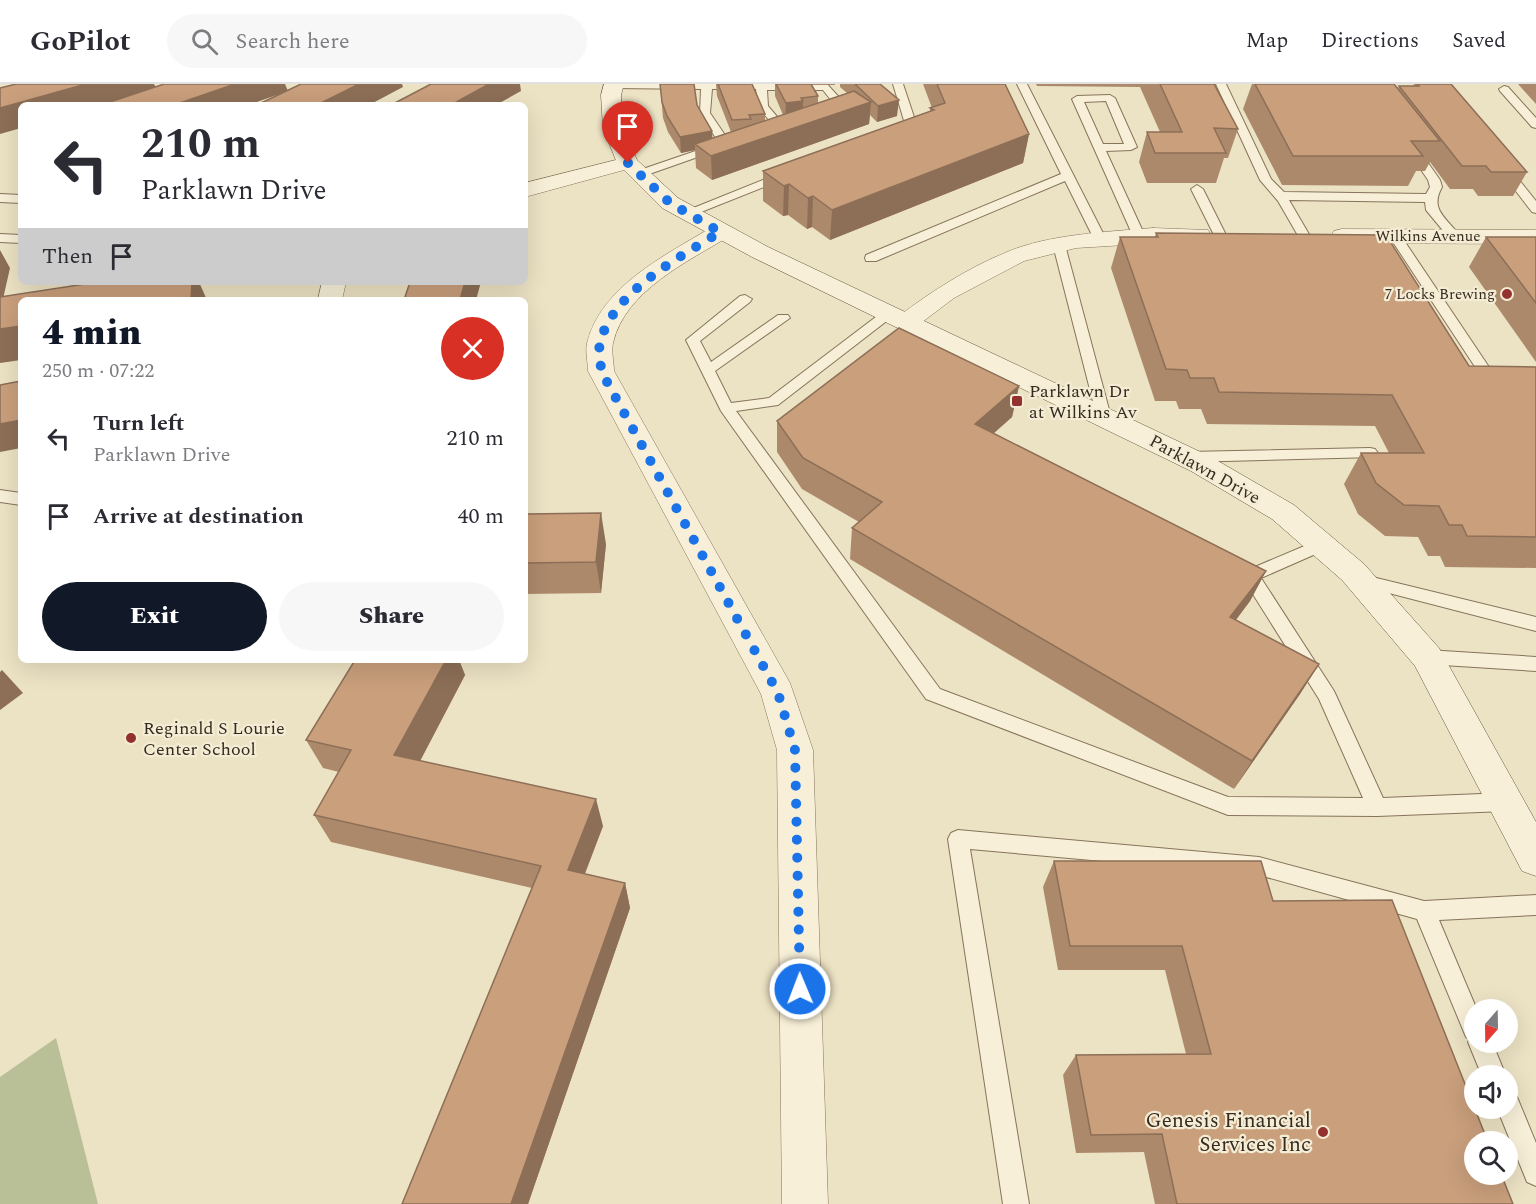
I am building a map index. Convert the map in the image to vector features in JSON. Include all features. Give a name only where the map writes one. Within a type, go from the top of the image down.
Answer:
[{"type":"street","name":"Parklawn Drive","points":[[614,84],[611,95],[613,128],[633,169],[670,203],[720,232],[1187,457],[1283,512],[1360,579],[1427,657],[1536,859]]},
{"type":"street","points":[[528,189],[633,169]]},
{"type":"street","points":[[720,232],[643,283],[610,316],[599,344],[601,371],[778,693],[795,750],[805,1204]]},
{"type":"street","points":[[899,317],[1016,256],[1059,245],[1139,236],[1230,235]]},
{"type":"street","name":"Wilkins Avenue","points":[[1293,236],[1536,237]]},
{"type":"lane","points":[[614,84],[826,87],[841,105],[820,112]]},
{"type":"lane","points":[[877,139],[910,126],[898,84]]},
{"type":"lane","points":[[1022,84],[1100,239]]},
{"type":"lane","points":[[1221,84],[1266,180],[1280,195],[1293,236]]},
{"type":"lane","points":[[633,169],[731,142],[705,113],[707,86]]},
{"type":"lane","points":[[761,86],[763,106],[778,126]]},
{"type":"lane","points":[[1504,89],[1536,125]]},
{"type":"lane","points":[[1099,148],[1131,147],[1110,98],[1077,99],[1095,138],[1099,148],[1139,236]]},
{"type":"lane","points":[[1407,141],[1434,180],[1436,188],[1430,198],[1432,210],[1454,236]]},
{"type":"lane","points":[[1494,157],[1536,209]]},
{"type":"lane","points":[[687,213],[799,170]]},
{"type":"lane","points":[[871,258],[1068,176]]},
{"type":"lane","points":[[1197,189],[1230,235]]},
{"type":"lane","points":[[1280,195],[1430,198]]},
{"type":"lane","points":[[0,198],[18,199]]},
{"type":"lane","points":[[1395,236],[1490,379]]},
{"type":"lane","points":[[0,238],[18,239]]},
{"type":"lane","points":[[1059,245],[1104,417]]},
{"type":"lane","points":[[745,299],[693,340],[726,408],[933,694],[1228,806],[1377,807],[1506,802]]},
{"type":"lane","points":[[726,408],[773,402],[899,317]]},
{"type":"lane","points":[[708,370],[783,318]]},
{"type":"lane","points":[[1187,457],[1370,453]]},
{"type":"lane","points":[[0,496],[18,499]]},
{"type":"lane","points":[[1250,576],[1322,545]]},
{"type":"lane","points":[[1229,566],[1250,576],[1327,696],[1377,807]]},
{"type":"lane","points":[[1360,579],[1536,624]]},
{"type":"lane","points":[[1427,657],[1536,664]]},
{"type":"lane","points":[[1016,1204],[958,839],[1259,866],[1424,911],[1536,905]]},
{"type":"lane","points":[[1424,911],[1464,1005]]},
{"type":"lane","points":[[1513,1119],[1536,1173]]},
{"type":"green space","points":[[56,1038],[98,1204],[0,1204],[0,1077]]},
{"type":"building","points":[[16,84],[86,84],[0,108],[0,88]]},
{"type":"building","points":[[164,84],[235,84],[183,102],[110,102]]},
{"type":"building","points":[[301,84],[359,84],[323,102],[263,102]]},
{"type":"building","points":[[431,84],[489,84],[456,102],[397,102]]},
{"type":"building","points":[[660,84],[694,84],[697,105],[712,131],[680,137],[667,116],[662,102]]},
{"type":"building","points":[[718,84],[752,84],[765,114],[749,115],[751,119],[732,120]]},
{"type":"building","points":[[776,84],[811,84],[818,96],[786,103]]},
{"type":"building","points":[[855,84],[880,84],[899,100],[878,106]]},
{"type":"building","points":[[937,84],[1005,84],[1029,134],[832,210],[813,196],[808,198],[789,184],[784,186],[763,171],[934,110],[930,108],[945,103]]},
{"type":"building","points":[[1160,84],[1214,84],[1238,129],[1214,128],[1226,153],[1155,153],[1147,132],[1182,132]]},
{"type":"building","points":[[1255,84],[1394,84],[1440,141],[1411,141],[1423,156],[1293,156]]},
{"type":"building","points":[[1417,84],[1451,84],[1527,172],[1491,172],[1486,166],[1462,166],[1399,86],[1419,86]]},
{"type":"building","points":[[854,91],[871,102],[711,156],[695,144]]},
{"type":"building","points":[[1156,233],[1386,235],[1469,366],[1536,367],[1536,537],[1467,536],[1462,525],[1449,525],[1439,506],[1404,505],[1376,483],[1361,453],[1424,453],[1392,395],[1219,392],[1214,378],[1190,378],[1187,370],[1166,369],[1120,237],[1158,237]]},
{"type":"building","points":[[1486,237],[1536,237],[1536,303]]},
{"type":"building","points":[[78,285],[192,285],[191,297],[18,297],[18,326],[0,329],[0,297]]},
{"type":"building","points":[[409,285],[464,285],[461,297],[405,297]]},
{"type":"building","points":[[899,328],[1019,386],[975,424],[1266,571],[1230,617],[1319,664],[1252,761],[852,528],[882,502],[803,458],[777,421]]},
{"type":"building","points":[[18,382],[18,421],[0,424],[0,385]]},
{"type":"building","points":[[601,513],[596,562],[528,563],[528,514]]},
{"type":"building","points":[[353,663],[444,663],[394,755],[596,799],[568,870],[625,883],[511,1204],[402,1204],[541,866],[314,815],[351,750],[306,740]]},
{"type":"building","points":[[1054,861],[1261,861],[1273,901],[1392,900],[1464,1082],[1464,1119],[1479,1119],[1484,1131],[1464,1131],[1464,1185],[1505,1185],[1513,1204],[1177,1204],[1162,1134],[1091,1135],[1076,1055],[1211,1054],[1182,946],[1070,946]]},
{"type":"place","name":"7 Locks Brewing","points":[[1507,294]]},
{"type":"place","name":"Parklawn Dr at Wilkins Av","points":[[1017,401]]},
{"type":"place","name":"Reginald S Lourie Center School","points":[[131,738]]},
{"type":"place","name":"Genesis Financial Services Inc","points":[[1323,1132]]},
{"type":"route","points":[[628,163],[670,203],[720,232],[643,283],[610,316],[599,344],[601,371],[778,693],[795,750],[800,989]]}]
